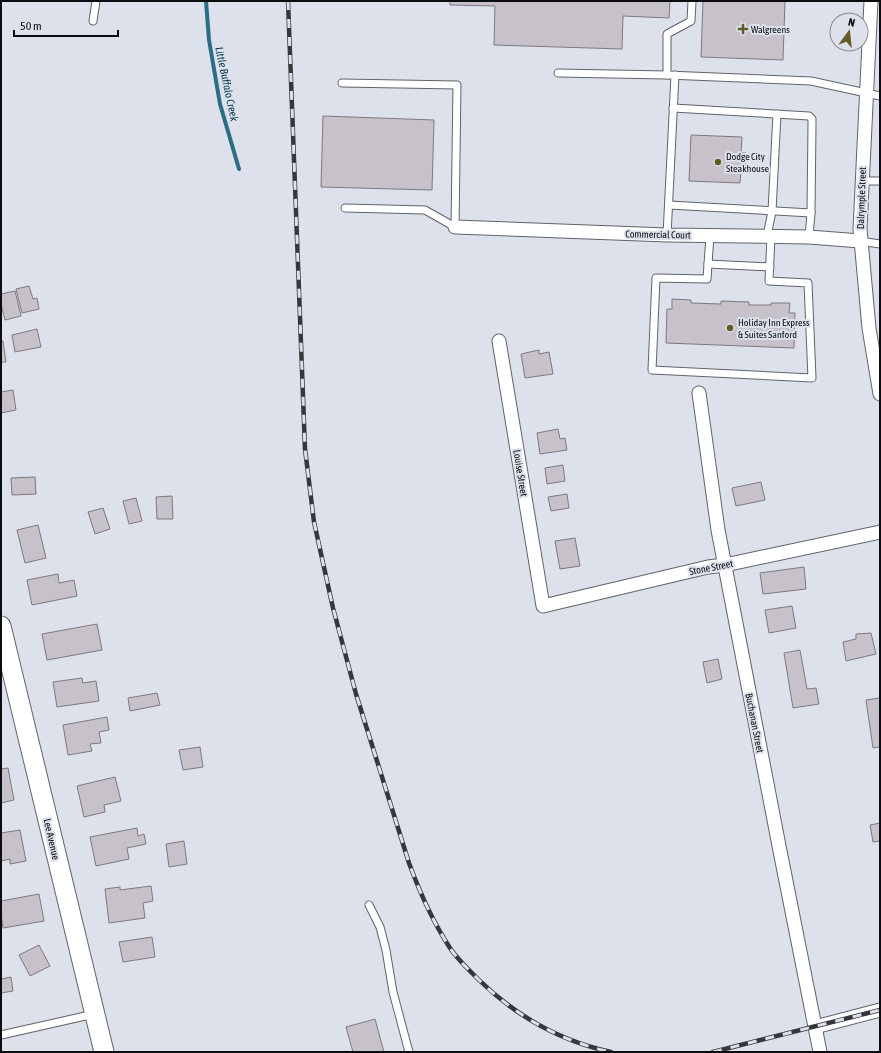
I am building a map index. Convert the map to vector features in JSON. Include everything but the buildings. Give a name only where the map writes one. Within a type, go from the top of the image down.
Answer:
[{"type":"street","name":"Dalrymple Street","points":[[871,1],[860,241],[869,328],[877,359],[880,394]]},
{"type":"street","name":"Commercial Court","points":[[455,227],[667,235],[809,237],[860,241]]},
{"type":"street","name":"Louise Street","points":[[499,341],[543,606]]},
{"type":"street","name":"Buchanan Street","points":[[698,393],[724,565],[820,1052]]},
{"type":"street","name":"Stone Street","points":[[543,606],[708,567],[724,565],[880,532]]},
{"type":"street","name":"Lee Avenue","points":[[1,626],[104,1052]]},
{"type":"street","points":[[815,1027],[880,1010]]},
{"type":"lane","points":[[93,21],[96,1]]},
{"type":"lane","points":[[667,235],[673,108],[667,34],[691,21],[692,1]]},
{"type":"lane","points":[[558,73],[671,75],[811,81],[880,96]]},
{"type":"lane","points":[[342,83],[457,85],[455,227],[425,210],[345,208]]},
{"type":"lane","points":[[673,108],[809,116],[812,120],[811,213],[809,237]]},
{"type":"lane","points":[[710,235],[707,279],[656,278],[652,370],[812,378],[808,283],[769,281],[769,236],[772,211],[777,114]]},
{"type":"lane","points":[[862,181],[880,181]]},
{"type":"lane","points":[[669,205],[811,213]]},
{"type":"lane","points":[[860,241],[880,244]]},
{"type":"lane","points":[[708,264],[770,267]]},
{"type":"lane","points":[[369,905],[380,927],[386,950],[393,992],[409,1052]]},
{"type":"lane","points":[[1,1035],[95,1013]]},
{"type":"waterway","name":"Little Buffalo Creek","points":[[206,1],[209,40],[220,104],[239,169]]},
{"type":"railway","points":[[288,1],[305,449],[314,522],[333,608],[356,694],[409,863],[432,918],[453,952],[460,961],[493,993],[524,1016],[557,1034],[574,1041],[611,1052]]},
{"type":"railway","points":[[713,1052],[880,1010]]},
{"type":"place","name":"Walgreens","points":[[743,29]]},
{"type":"place","name":"Dodge City Steakhouse","points":[[718,162]]},
{"type":"place","name":"Holiday Inn Express & Suites Sanford","points":[[730,328]]}]
